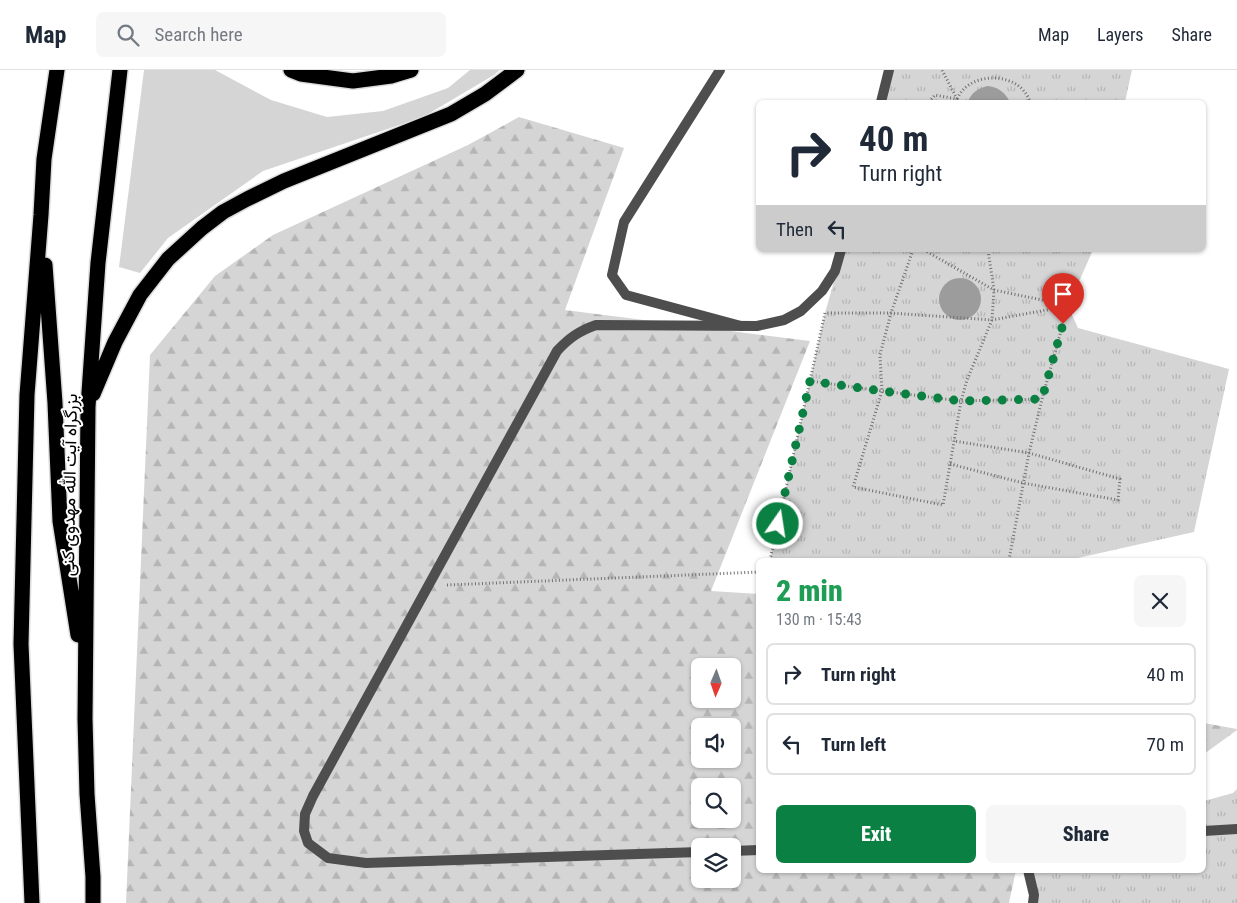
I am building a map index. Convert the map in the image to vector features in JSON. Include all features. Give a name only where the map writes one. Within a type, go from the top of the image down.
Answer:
[{"type":"highway","points":[[32,903],[21,644],[27,395],[44,159],[57,70]]},
{"type":"highway","name":"بزرگراه آیت الله مهدوی کنی","points":[[93,903],[87,794],[84,676],[88,407],[98,263],[120,70]]},
{"type":"highway","points":[[291,70],[301,74],[353,81],[391,76],[411,70]]},
{"type":"highway","points":[[88,407],[115,342],[140,295],[168,259],[202,228],[223,212],[284,181],[451,114],[485,94],[517,70]]},
{"type":"highway","points":[[41,215],[55,403],[60,521],[84,676]]},
{"type":"street","points":[[720,70],[624,222],[612,275],[626,295],[741,326]]},
{"type":"street","points":[[882,100],[889,70]]},
{"type":"street","points":[[691,852],[366,864],[328,858],[308,842],[304,831],[306,814],[313,796],[557,351],[568,339],[582,330],[596,325],[757,326],[784,320],[801,310],[822,291],[835,271],[840,252]]},
{"type":"street","points":[[1206,831],[1237,829]]},
{"type":"street","points":[[741,851],[756,850]]},
{"type":"street","points":[[1029,873],[1034,895],[1033,903]]},
{"type":"path","points":[[942,70],[957,100]]},
{"type":"path","points":[[957,100],[962,89],[970,81],[981,75],[998,74]]},
{"type":"path","points":[[1004,75],[1015,80],[1024,89],[1029,100]]},
{"type":"path","points":[[931,100],[935,95],[953,100]]},
{"type":"path","points":[[912,252],[891,313],[880,355],[882,391],[853,487],[944,505],[961,401],[967,380],[992,320],[994,290],[988,252]]},
{"type":"path","points":[[928,252],[994,290],[1068,306]]},
{"type":"path","points":[[770,558],[825,313],[891,313],[992,320],[1068,306]]},
{"type":"path","points":[[1009,558],[1029,453],[1068,306]]},
{"type":"path","points":[[810,381],[961,401],[1042,399]]},
{"type":"path","points":[[950,464],[1023,483],[1118,500],[1120,479],[1029,453],[954,441]]},
{"type":"path","points":[[428,586],[756,572]]},
{"type":"green space","points":[[144,70],[215,70],[271,100],[327,117],[383,111],[448,88],[470,70],[500,70],[423,117],[263,171],[168,238],[140,273],[119,267]]},
{"type":"green space","points":[[893,70],[1132,70],[1125,100],[885,100]]},
{"type":"green space","points":[[519,117],[624,148],[565,310],[810,341],[711,591],[756,594],[756,873],[1015,873],[1009,903],[126,903],[150,355],[215,276],[273,235],[468,145]]},
{"type":"green space","points":[[842,252],[1092,252],[1068,306],[1078,328],[1229,369],[1194,532],[1078,558],[770,558],[825,313]]},
{"type":"green space","points":[[1206,723],[1237,730],[1206,753]]},
{"type":"green space","points":[[1237,789],[1237,903],[1029,903],[1032,873],[1206,873],[1206,800],[1233,793]]},
{"type":"shaded area","points":[[987,86],[995,88],[1006,95],[1009,100],[969,100],[980,88]]},
{"type":"shaded area","points":[[964,278],[972,281],[978,287],[981,299],[978,311],[972,317],[956,320],[948,317],[942,311],[939,295],[942,287],[948,281]]},
{"type":"route","points":[[778,524],[810,381],[961,401],[1042,399],[1063,324]]}]
